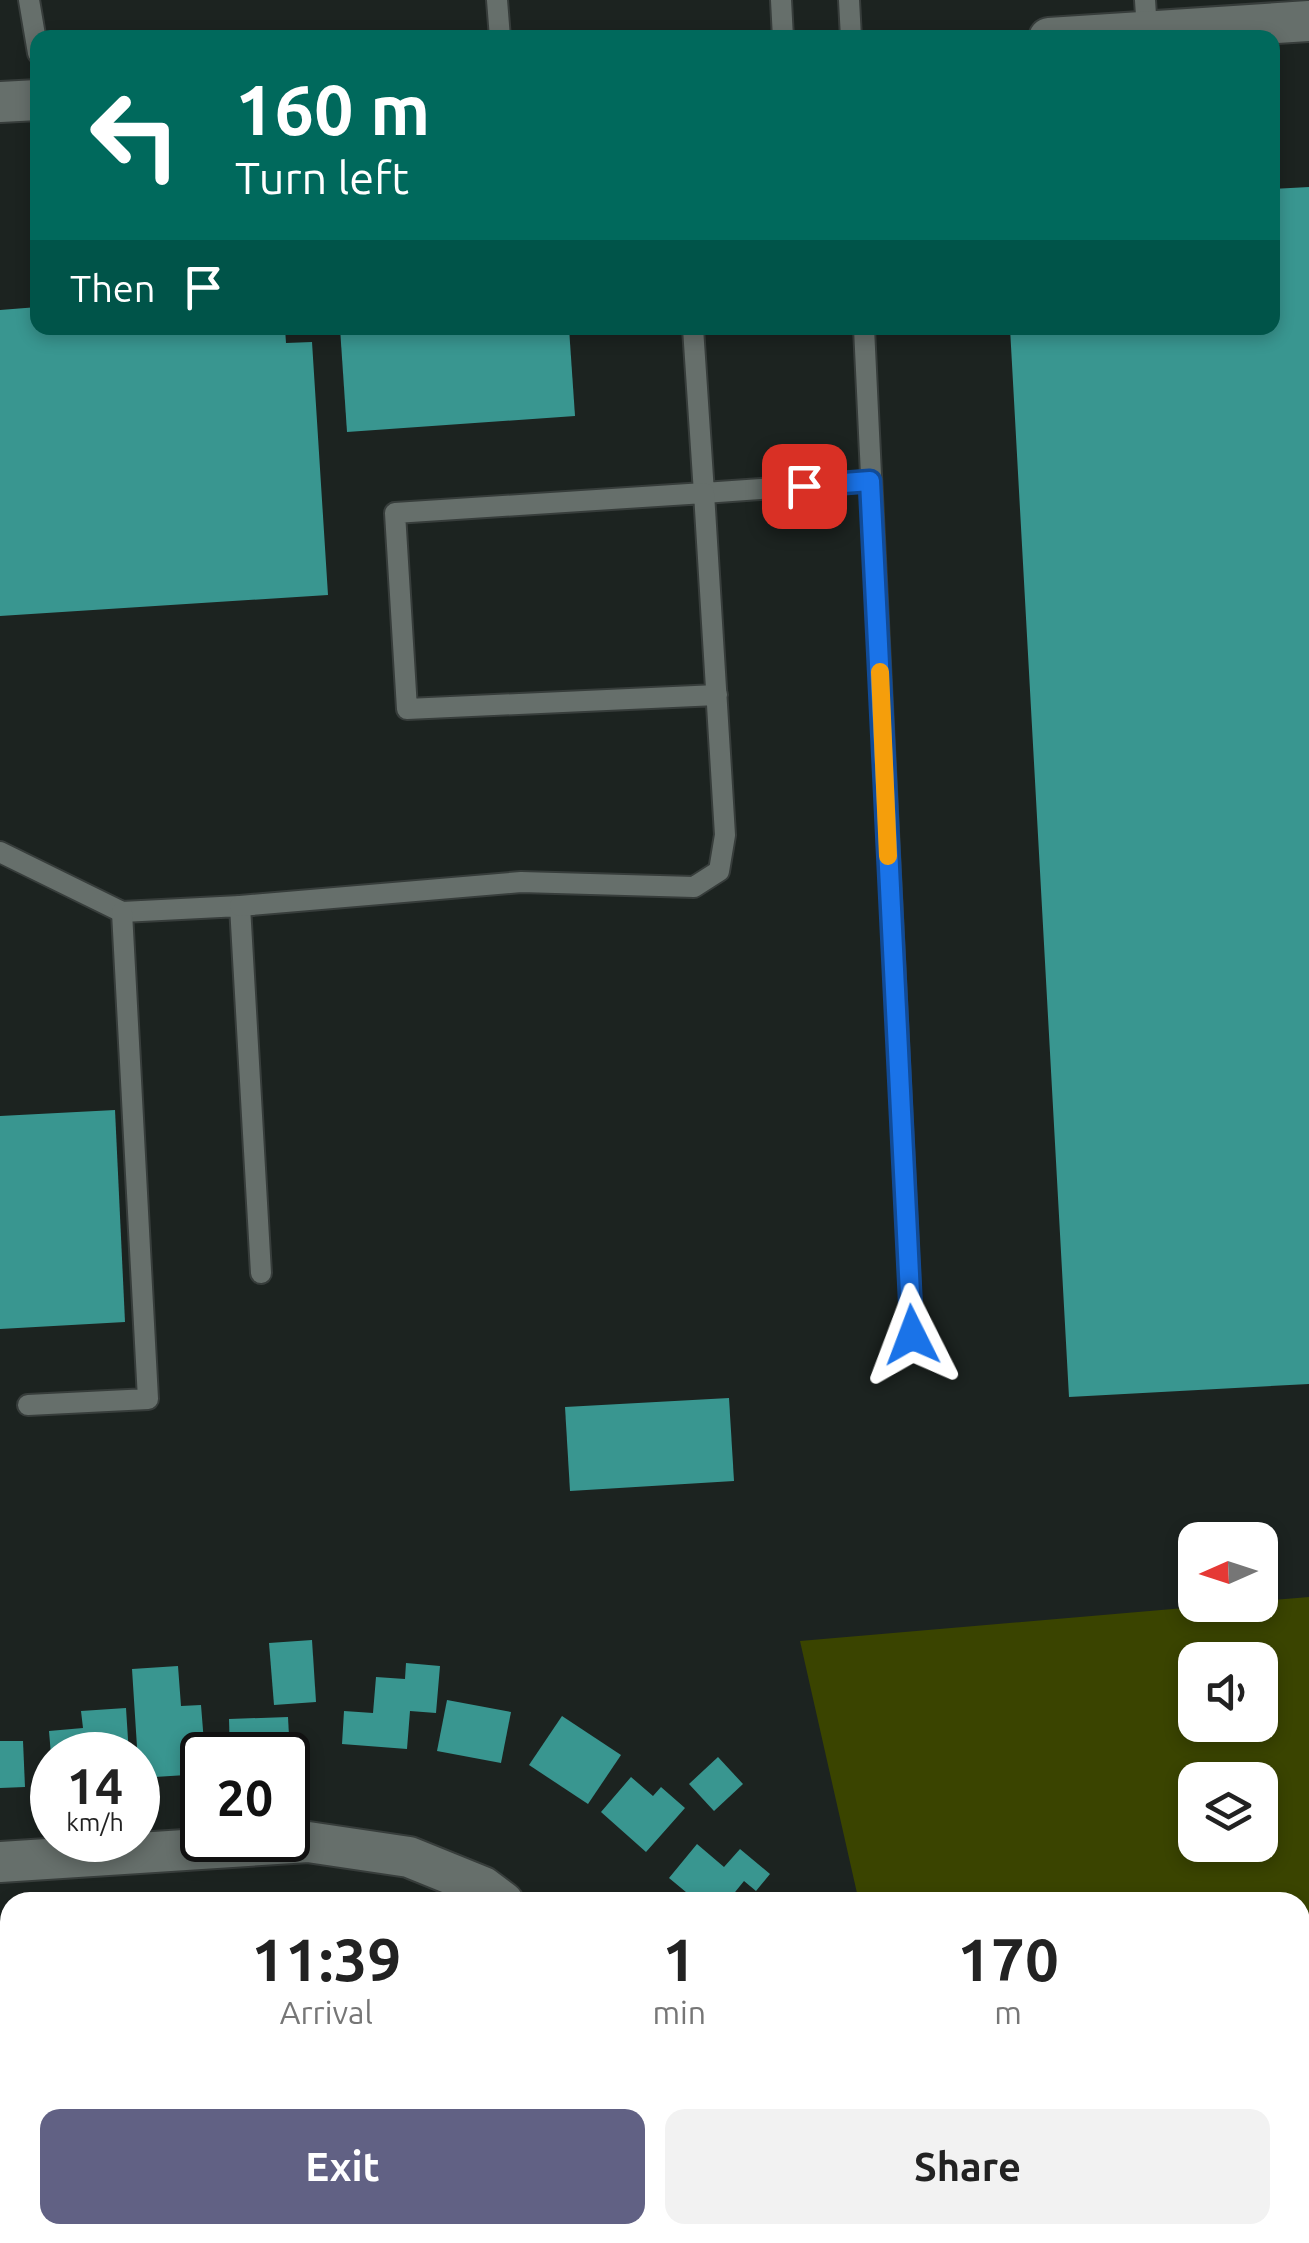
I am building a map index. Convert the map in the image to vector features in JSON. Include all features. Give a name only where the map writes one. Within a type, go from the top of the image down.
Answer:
[{"type":"street","points":[[1084,30],[1146,16],[1309,21]]},
{"type":"street","points":[[0,102],[30,100]]},
{"type":"street","points":[[0,1862],[308,1842],[409,1857],[489,1892]]},
{"type":"lane","points":[[29,0],[34,30]]},
{"type":"lane","points":[[497,0],[499,30]]},
{"type":"lane","points":[[781,0],[783,30]]},
{"type":"lane","points":[[850,0],[851,30]]},
{"type":"lane","points":[[0,852],[122,912],[521,882],[694,888],[719,871],[725,836],[693,335]]},
{"type":"lane","points":[[864,335],[912,1335]]},
{"type":"lane","points":[[716,695],[407,709],[395,513],[870,481]]},
{"type":"lane","points":[[240,906],[261,1274]]},
{"type":"lane","points":[[28,1405],[148,1399],[122,912]]},
{"type":"green space","points":[[1309,1597],[1309,1892],[857,1892],[800,1641],[1178,1609],[1178,1622],[1278,1622],[1278,1600]]},
{"type":"building","points":[[1309,187],[1309,1384],[1069,1397],[1010,335],[1280,335],[1280,189]]},
{"type":"building","points":[[30,308],[30,335],[285,335],[286,343],[312,342],[328,595],[0,616],[0,310]]},
{"type":"building","points":[[340,335],[569,335],[575,416],[347,432]]},
{"type":"building","points":[[115,1110],[125,1322],[0,1329],[0,1116]]},
{"type":"building","points":[[729,1398],[734,1481],[570,1491],[565,1407]]},
{"type":"building","points":[[312,1640],[316,1702],[274,1705],[269,1643]]},
{"type":"building","points":[[406,1663],[440,1666],[436,1713],[410,1711],[407,1749],[342,1744],[344,1711],[373,1713],[376,1677],[405,1679]]},
{"type":"building","points":[[178,1666],[181,1706],[201,1705],[203,1732],[180,1732],[180,1775],[160,1777],[160,1732],[136,1732],[132,1669]]},
{"type":"building","points":[[447,1700],[511,1712],[501,1763],[437,1751]]},
{"type":"building","points":[[126,1708],[128,1732],[49,1732],[83,1728],[81,1711]]},
{"type":"building","points":[[562,1716],[621,1755],[588,1804],[529,1765]]},
{"type":"building","points":[[288,1717],[289,1732],[229,1732],[229,1719]]},
{"type":"building","points":[[0,1741],[23,1741],[25,1787],[0,1788]]},
{"type":"building","points":[[718,1757],[743,1784],[714,1811],[689,1784]]},
{"type":"building","points":[[631,1777],[653,1796],[661,1787],[685,1808],[646,1852],[601,1812]]},
{"type":"building","points":[[697,1844],[724,1867],[740,1849],[770,1874],[756,1891],[744,1881],[735,1892],[686,1892],[669,1878]]},
{"type":"slow traffic","points":[[880,672],[888,856]]},
{"type":"route","points":[[804,486],[870,481],[912,1335]]}]
